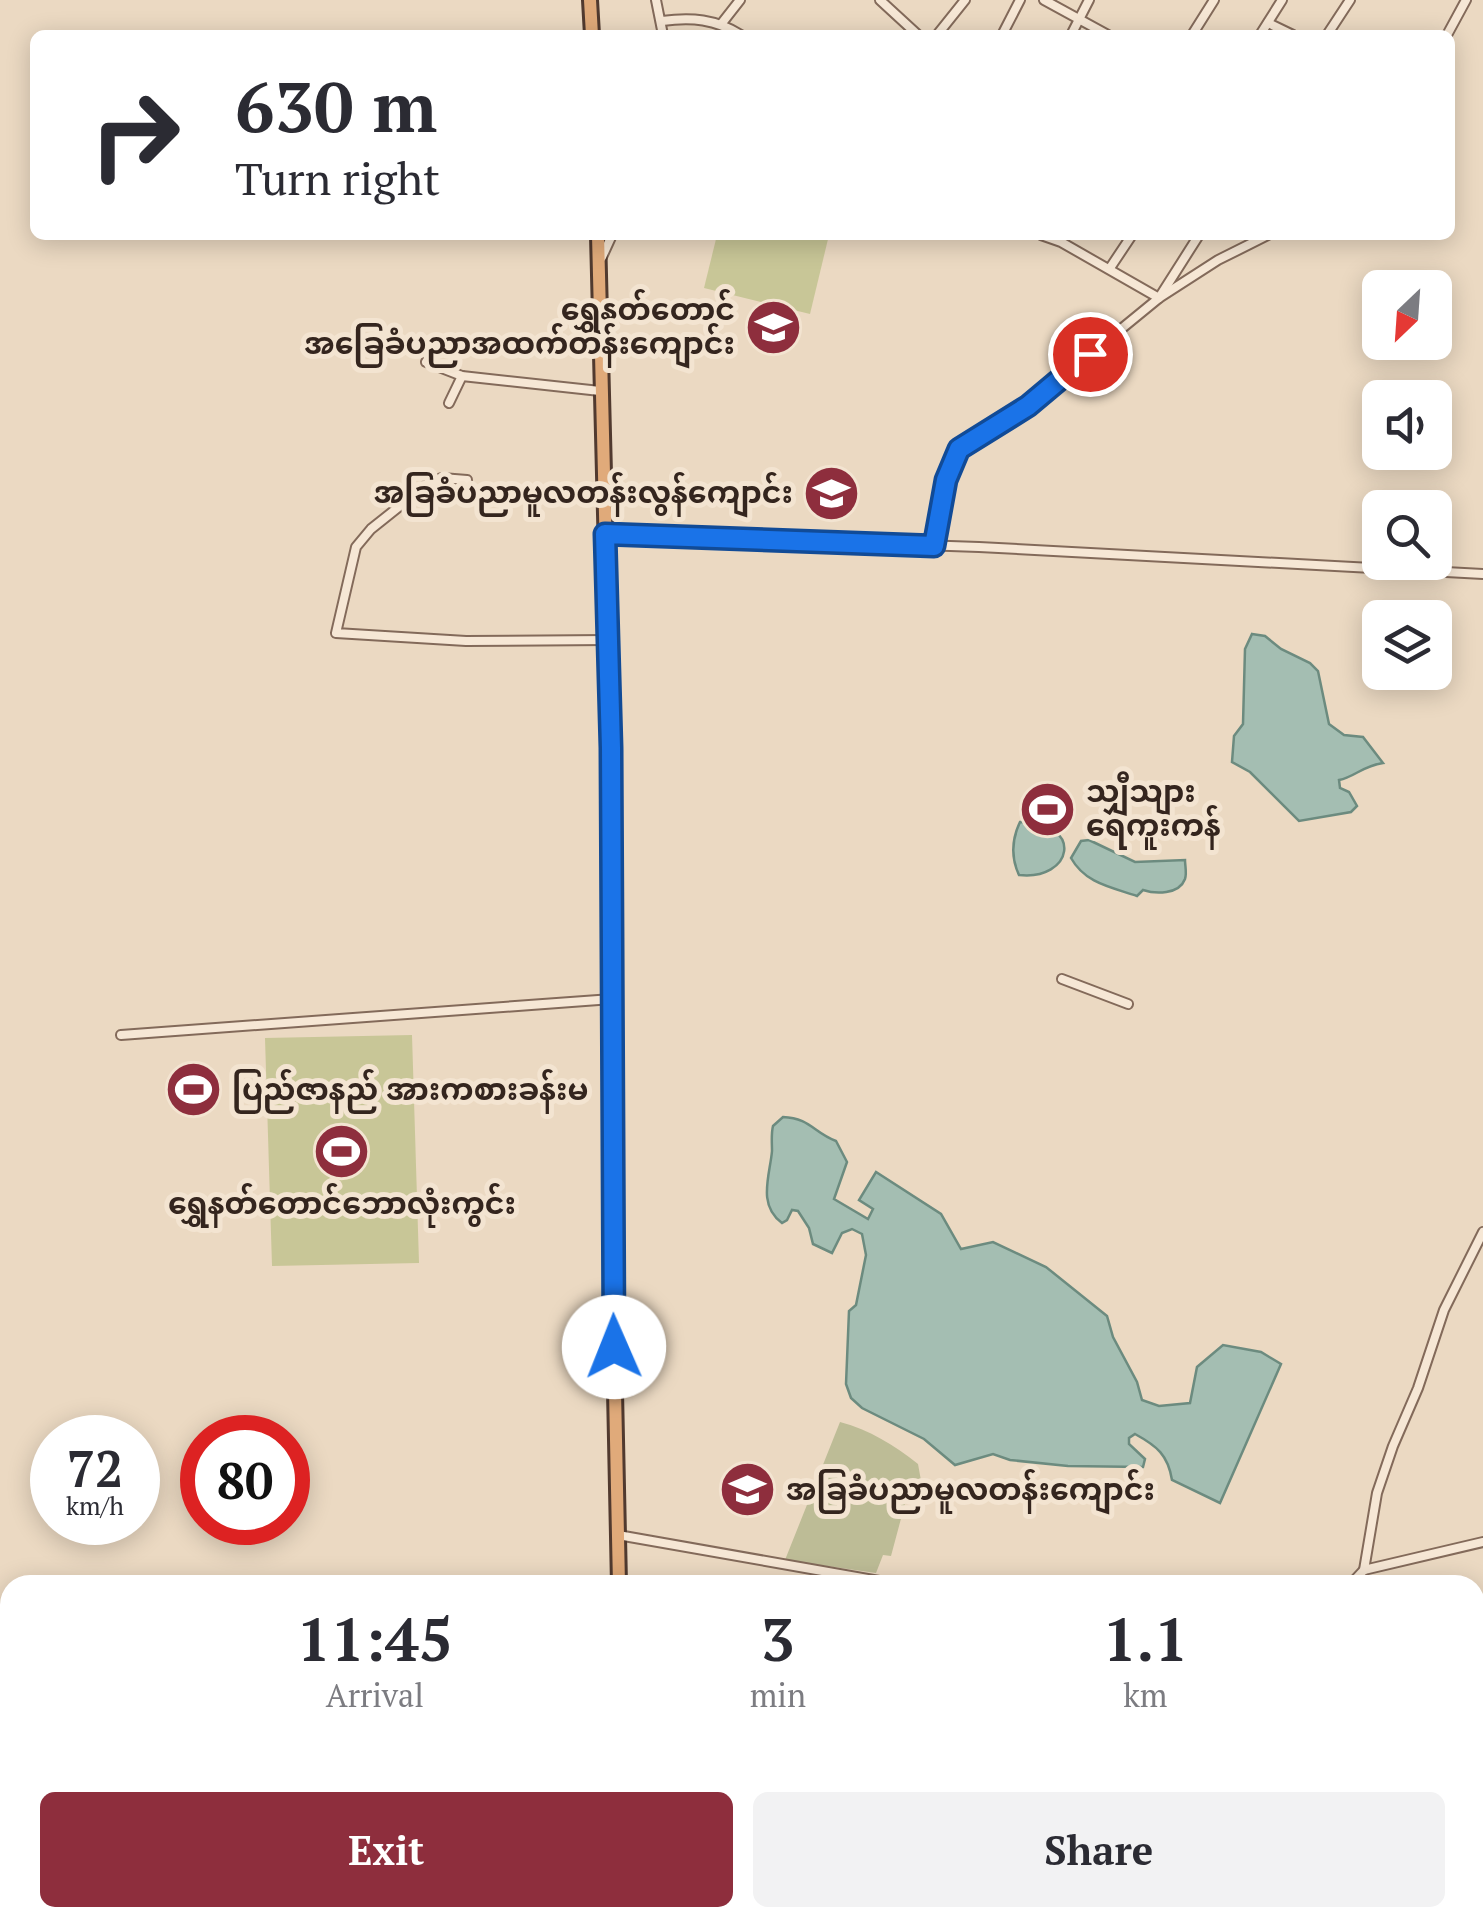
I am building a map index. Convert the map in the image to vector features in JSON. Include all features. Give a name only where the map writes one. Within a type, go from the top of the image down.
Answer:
[{"type":"highway","points":[[590,0],[592,30]]},
{"type":"highway","points":[[598,240],[608,640],[619,1575]]},
{"type":"street","points":[[656,0],[663,30]]},
{"type":"street","points":[[722,23],[740,0]]},
{"type":"street","points":[[880,0],[913,30]]},
{"type":"street","points":[[941,30],[965,0]]},
{"type":"street","points":[[1005,30],[1020,0]]},
{"type":"street","points":[[1044,0],[1099,30]]},
{"type":"street","points":[[1074,30],[1089,0]]},
{"type":"street","points":[[1195,30],[1214,0]]},
{"type":"street","points":[[1263,30],[1282,0]]},
{"type":"street","points":[[1330,30],[1350,0]]},
{"type":"street","points":[[1449,30],[1466,0]]},
{"type":"street","points":[[662,21],[690,17],[722,23],[734,30]]},
{"type":"street","points":[[1268,22],[1283,30]]},
{"type":"street","points":[[599,266],[610,240]]},
{"type":"street","points":[[1066,240],[1159,298]]},
{"type":"street","points":[[1110,268],[1129,240]]},
{"type":"street","points":[[1159,298],[1196,240]]},
{"type":"street","points":[[934,546],[946,480],[959,449],[1028,406],[1159,298],[1258,240]]},
{"type":"street","points":[[426,362],[462,376],[600,391]]},
{"type":"street","points":[[448,403],[462,376]]},
{"type":"street","points":[[467,480],[442,478],[430,482],[371,529],[356,547],[336,633],[466,641],[608,640]]},
{"type":"street","points":[[605,534],[1483,574]]},
{"type":"street","points":[[1062,979],[1128,1004]]},
{"type":"street","points":[[122,1035],[612,999]]},
{"type":"street","points":[[1359,1575],[1364,1570],[1377,1493],[1393,1446],[1418,1388],[1444,1310],[1483,1232]]},
{"type":"street","points":[[618,1535],[845,1575]]},
{"type":"street","points":[[1364,1570],[1483,1542]]},
{"type":"shaded area","points":[[716,240],[828,240],[810,314],[704,288]]},
{"type":"shaded area","points":[[1252,634],[1265,636],[1310,663],[1318,671],[1329,724],[1344,735],[1363,737],[1383,763],[1339,780],[1340,788],[1349,792],[1357,806],[1351,812],[1299,821],[1250,772],[1232,762],[1234,736],[1243,724],[1245,649]]},
{"type":"shaded area","points":[[1020,822],[1041,825],[1063,841],[1060,861],[1051,869],[1019,875],[1014,849]]},
{"type":"shaded area","points":[[1089,840],[1135,862],[1185,860],[1185,879],[1172,891],[1143,890],[1137,896],[1108,887],[1083,873],[1071,858],[1081,841]]},
{"type":"shaded area","name":"ရွှေနတ်တောင်ဘောလုံးကွင်း","points":[[412,1035],[419,1263],[272,1266],[265,1038]]},
{"type":"shaded area","points":[[783,1117],[800,1120],[836,1141],[847,1162],[834,1199],[868,1219],[873,1209],[859,1200],[876,1172],[941,1214],[961,1249],[993,1242],[1046,1267],[1107,1316],[1142,1400],[1159,1406],[1190,1403],[1197,1367],[1223,1345],[1261,1352],[1281,1364],[1220,1503],[1172,1480],[1160,1452],[1135,1434],[1129,1438],[1129,1444],[1145,1459],[1143,1467],[1068,1466],[1010,1460],[993,1454],[955,1465],[924,1439],[862,1408],[851,1398],[846,1384],[849,1311],[856,1305],[866,1255],[862,1234],[852,1229],[842,1233],[832,1253],[813,1244],[798,1211],[792,1210],[782,1223],[774,1216],[767,1199],[772,1135],[773,1126]]},
{"type":"green space","points":[[840,1422],[881,1439],[918,1464],[922,1486],[910,1485],[891,1556],[883,1555],[876,1573],[785,1560]]},
{"type":"place","name":"ရွှေနတ်တောင် အခြေခံပညာအထက်တန်းကျောင်း","points":[[774,327]]},
{"type":"place","name":"အခြခံပညာမူလတန်းလွန်ကျောင်း","points":[[832,493]]},
{"type":"place","name":"သျှီသျား ရေကူးကန်","points":[[1047,809]]},
{"type":"place","name":"ပြည်ဇာနည် အားကစားခန်းမ","points":[[193,1090]]},
{"type":"place","name":"ရွှေနတ်တောင်ဘောလုံးကွင်း","points":[[342,1151]]},
{"type":"place","name":"အခြခံပညာမူလတန်းကျောင်း","points":[[747,1490]]},
{"type":"route","points":[[614,1347],[611,748],[605,534],[934,546],[946,480],[959,449],[1028,406],[1090,354]]}]
